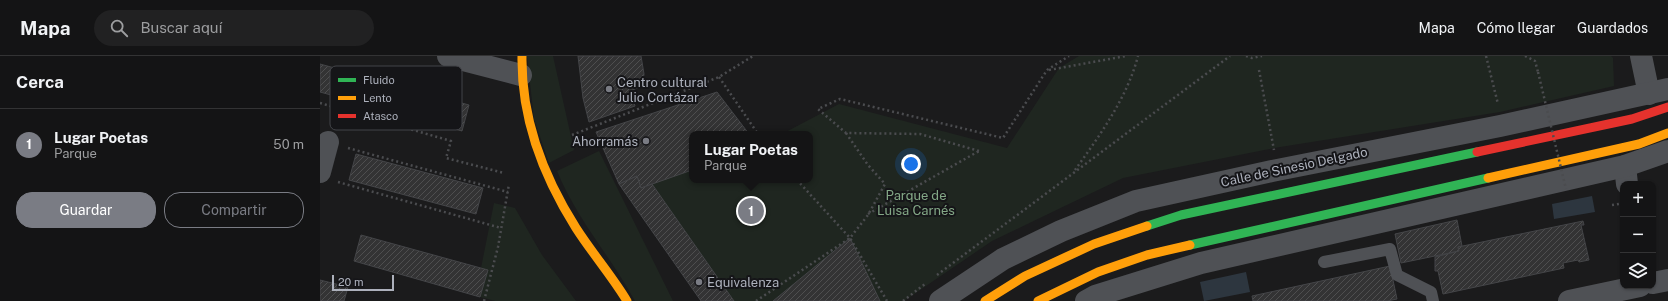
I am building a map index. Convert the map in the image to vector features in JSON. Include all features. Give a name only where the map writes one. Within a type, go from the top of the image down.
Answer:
[{"type":"main road","points":[[521,66],[525,108],[534,140],[553,183],[576,228],[627,301]]},
{"type":"main road","name":"Calle de Sinesio Delgado","points":[[985,301],[1025,276],[1094,244],[1181,215],[1632,119],[1668,107]]},
{"type":"main road","points":[[1038,301],[1098,272],[1147,256],[1639,144],[1668,133]]},
{"type":"street","points":[[448,56],[521,66]]},
{"type":"street","points":[[1641,56],[1658,91]]},
{"type":"street","name":"Calle de Sinesio Delgado","points":[[940,301],[1003,259],[1061,231],[1136,200],[1658,91]]},
{"type":"street","points":[[327,177],[328,142]]},
{"type":"street","points":[[1086,301],[1095,296],[1201,263],[1626,175],[1668,151]]},
{"type":"street","points":[[1656,284],[1668,280]]},
{"type":"street","points":[[1569,301],[1642,289]]},
{"type":"lane","points":[[1324,262],[1390,249],[1397,275],[1431,292],[1433,301]]},
{"type":"path","points":[[572,135],[719,77],[753,56]]},
{"type":"path","points":[[756,301],[850,238],[868,215],[885,184],[868,165],[846,134],[818,109],[840,99],[1002,138],[1047,70],[1069,56]]},
{"type":"path","points":[[1047,70],[1126,56]]},
{"type":"path","points":[[1073,172],[1107,124],[1133,75],[1138,56]]},
{"type":"path","points":[[934,277],[1230,56]]},
{"type":"path","points":[[1246,56],[1252,58],[1262,56]]},
{"type":"path","points":[[1486,56],[1498,105]]},
{"type":"path","points":[[1525,56],[1535,61],[1566,190]]},
{"type":"path","points":[[1259,70],[1276,155]]},
{"type":"path","points":[[719,77],[756,131]]},
{"type":"path","points":[[320,103],[330,106]]},
{"type":"path","points":[[413,130],[451,141],[446,158],[504,173]]},
{"type":"path","points":[[846,134],[920,134],[979,151],[868,215]]},
{"type":"path","points":[[328,142],[508,192]]},
{"type":"path","points":[[327,177],[501,228]]},
{"type":"path","points":[[800,183],[850,238],[887,301]]},
{"type":"path","points":[[484,301],[501,228],[509,184]]},
{"type":"path","points":[[903,301],[928,282]]},
{"type":"green space","points":[[527,56],[553,56],[574,150],[549,163],[534,119]]},
{"type":"green space","name":"Parque de Luisa Carnés","points":[[1079,56],[1611,56],[1613,58],[1614,86],[1500,112],[1274,148],[1123,178],[992,241],[904,301],[880,301],[850,238],[773,301],[734,301],[652,184],[689,168],[689,183],[813,183],[813,131],[788,131],[839,104],[1007,148],[1059,68]]},
{"type":"green space","points":[[599,151],[673,301],[635,301],[574,205],[565,188],[557,171]]},
{"type":"green space","points":[[494,203],[515,208],[542,255],[576,301],[495,301],[480,297],[487,270],[481,268]]},
{"type":"shaded area","points":[[1592,196],[1595,212],[1554,219],[1552,204]]},
{"type":"shaded area","points":[[1246,272],[1250,292],[1204,301],[1200,282]]},
{"type":"building","name":"Centro cultural Julio Cortázar","points":[[578,56],[641,56],[644,74],[642,86],[630,91],[635,106],[589,122],[583,98]]},
{"type":"building","points":[[320,64],[330,67],[330,95],[320,92]]},
{"type":"building","name":"Ahorramás","points":[[717,92],[747,131],[689,131],[689,171],[641,188],[637,176],[619,184],[596,132]]},
{"type":"building","points":[[462,103],[469,105],[462,131],[458,130],[462,130]]},
{"type":"building","points":[[356,154],[483,188],[476,214],[349,180]]},
{"type":"building","points":[[637,176],[641,188],[652,184],[734,301],[701,301],[619,184]]},
{"type":"building","points":[[1457,220],[1462,246],[1458,247],[1459,251],[1401,263],[1395,234]]},
{"type":"building","points":[[1583,221],[1584,225],[1581,225],[1589,260],[1579,262],[1578,260],[1563,263],[1564,268],[1443,294],[1438,271],[1435,271],[1435,257],[1459,251],[1458,247]]},
{"type":"building","points":[[361,235],[488,270],[480,297],[354,261]]},
{"type":"building","points":[[850,238],[880,301],[773,301]]},
{"type":"building","points":[[1390,266],[1397,299],[1387,301],[1253,301],[1252,296]]},
{"type":"building","points":[[320,280],[348,287],[344,301],[320,301]]},
{"type":"traffic: fast","points":[[1147,226],[1181,215],[1477,152]]},
{"type":"traffic: fast","points":[[1190,245],[1488,178]]},
{"type":"traffic: slow","points":[[522,56],[525,102],[536,146],[544,167],[564,208],[576,228],[627,301]]},
{"type":"traffic: slow","points":[[1488,178],[1639,144],[1668,133]]},
{"type":"traffic: slow","points":[[985,301],[1025,276],[1094,244],[1147,226]]},
{"type":"traffic: slow","points":[[1038,301],[1098,272],[1147,255],[1190,245]]},
{"type":"traffic: jam","points":[[1477,152],[1632,119],[1668,107]]},
{"type":"place","name":"Centro cultural Julio Cortázar","points":[[609,89]]},
{"type":"place","name":"Ahorramás","points":[[646,141]]},
{"type":"place","name":"Lugar Poetas","points":[[751,211]]},
{"type":"place","name":"Equivalenza","points":[[699,282]]}]
